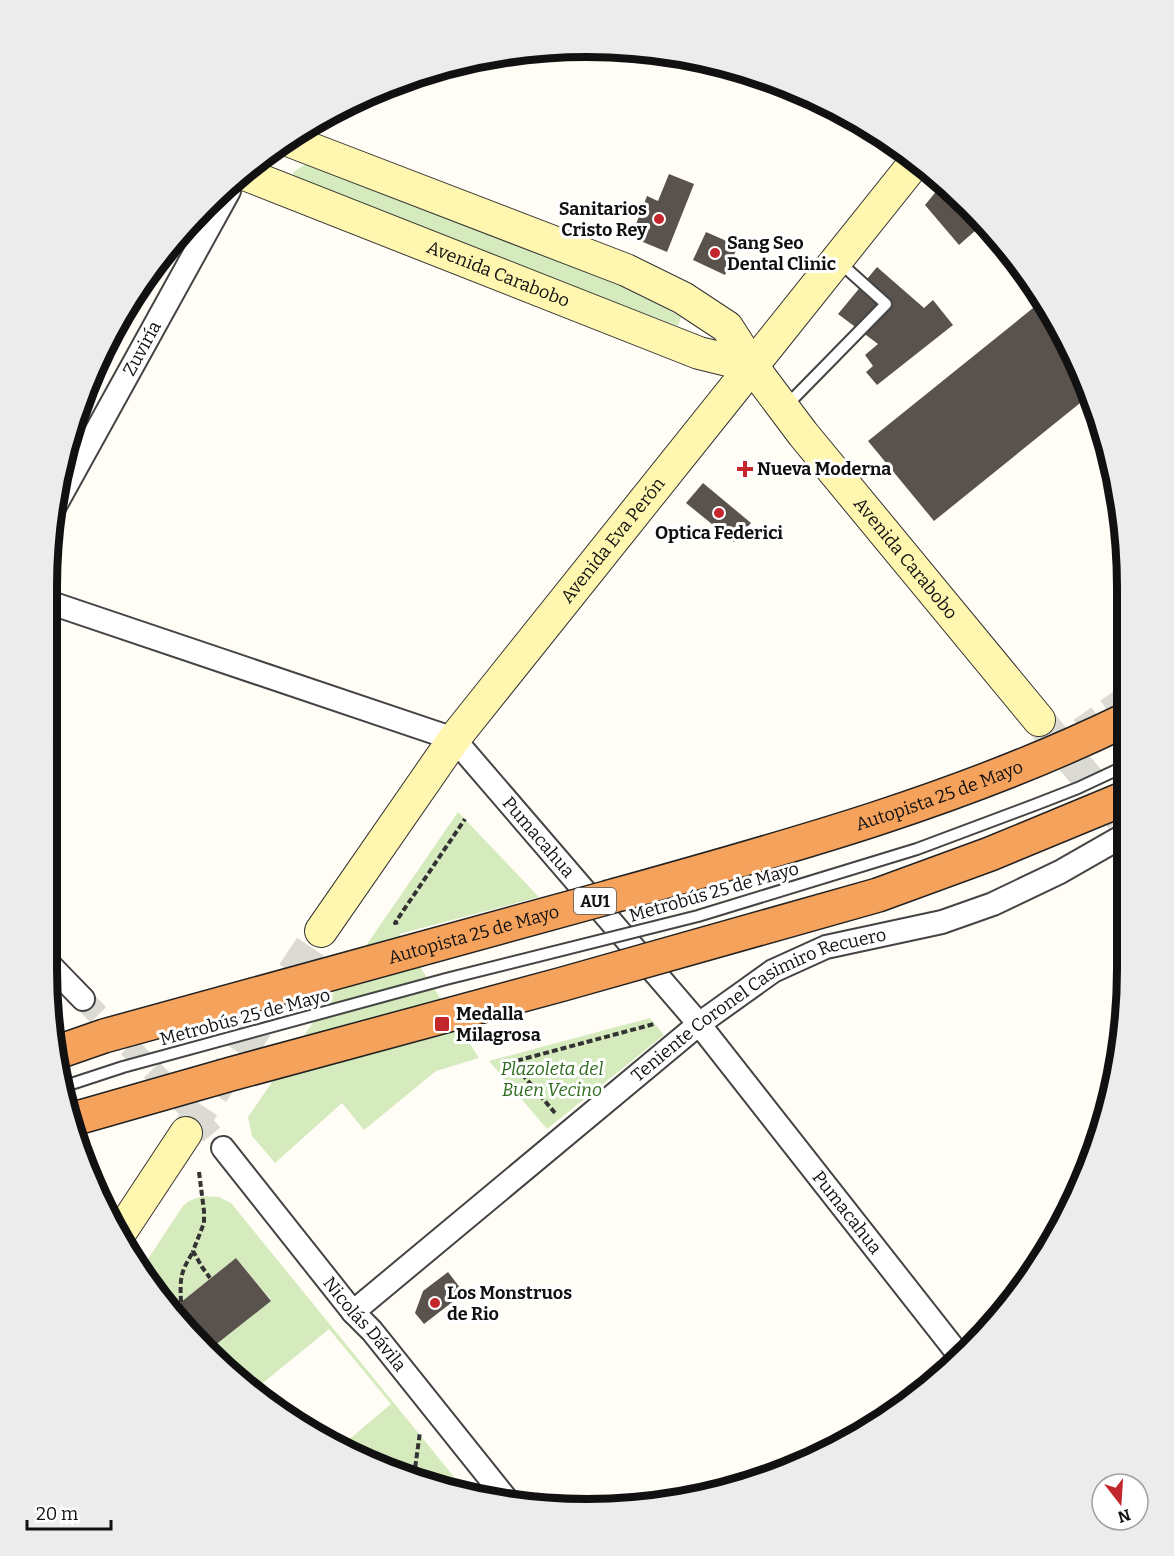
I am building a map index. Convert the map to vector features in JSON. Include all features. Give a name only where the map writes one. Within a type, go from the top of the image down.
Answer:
[{"type":"highway","name":"Autopista 25 de Mayo","points":[[64,1050],[104,1036],[858,826],[962,790],[1077,743],[1117,724]]},
{"type":"highway","points":[[79,1118],[878,895],[990,854],[1117,801]]},
{"type":"main road","name":"Avenida Carabobo","points":[[297,144],[626,270],[683,298],[727,327],[752,366],[803,434],[1039,720]]},
{"type":"main road","name":"Avenida Eva Perón","points":[[321,931],[454,739],[911,168]]},
{"type":"main road","name":"Avenida Carabobo","points":[[252,177],[699,353],[752,366]]},
{"type":"main road","points":[[124,1227],[186,1133]]},
{"type":"street","name":"Zuviría","points":[[67,484],[223,203]]},
{"type":"street","points":[[57,605],[454,739]]},
{"type":"street","name":"Pumacahua","points":[[454,739],[699,1024],[955,1350]]},
{"type":"street","name":"Teniente Coronel Casimiro Recuero","points":[[353,1312],[699,1024],[773,971],[826,947],[942,922],[993,904],[1060,873],[1117,840]]},
{"type":"street","points":[[57,973],[82,999]]},
{"type":"street","name":"Nicolás Dávila","points":[[223,1148],[353,1312],[372,1331],[500,1491]]},
{"type":"lane","points":[[784,408],[886,304],[837,260]]},
{"type":"lane","name":"Metrobús 25 de Mayo","points":[[70,1084],[135,1064],[446,979],[698,916],[916,849],[1057,796],[1117,770]]},
{"type":"path","points":[[406,920],[395,923],[465,819]]},
{"type":"path","points":[[561,1119],[512,1062],[654,1024]]},
{"type":"path","points":[[181,1302],[180,1279],[204,1223],[199,1172]]},
{"type":"path","points":[[193,1251],[210,1278]]},
{"type":"path","points":[[415,1470],[421,1428]]},
{"type":"green space","points":[[306,164],[592,273],[647,298],[681,317],[678,326],[296,184],[293,172]]},
{"type":"green space","points":[[458,812],[539,897],[399,934],[479,1058],[436,1071],[364,1130],[342,1103],[275,1163],[252,1136],[248,1117]]},
{"type":"green space","name":"Plazoleta del Buen Vecino","points":[[650,1018],[664,1035],[547,1129],[489,1061]]},
{"type":"green space","points":[[203,1196],[219,1197],[231,1203],[459,1483],[384,1459],[347,1441],[391,1404],[329,1329],[260,1385],[214,1346],[271,1300],[236,1258],[178,1305],[167,1292],[146,1262],[183,1206]]},
{"type":"building","name":"Sanitarios Cristo Rey","points":[[669,174],[694,184],[667,252],[631,237],[647,196],[658,201]]},
{"type":"building","points":[[937,190],[977,229],[959,245],[925,205]]},
{"type":"building","name":"Sang Seo Dental Clinic","points":[[706,232],[738,246],[725,275],[693,260]]},
{"type":"building","points":[[877,267],[924,308],[933,300],[953,325],[877,385],[866,372],[873,366],[865,355],[878,344],[838,314]]},
{"type":"building","points":[[1036,306],[1062,353],[1083,401],[934,521],[868,441]]},
{"type":"building","name":"Optica Federici","points":[[703,483],[751,523],[734,542],[686,503]]},
{"type":"building","points":[[236,1258],[271,1301],[214,1346],[178,1305]]},
{"type":"building","name":"Los Monstruos de Rio","points":[[448,1272],[464,1293],[424,1324],[415,1313],[423,1291]]},
{"type":"tunnel","points":[[1080,729],[1117,702]]},
{"type":"tunnel","points":[[1039,720],[1117,814]]},
{"type":"tunnel","points":[[186,1133],[321,931]]},
{"type":"tunnel","points":[[83,999],[197,1117],[223,1148]]},
{"type":"place","name":"Sanitarios Cristo Rey","points":[[659,219]]},
{"type":"place","name":"Sang Seo Dental Clinic","points":[[715,253]]},
{"type":"place","name":"Nueva Moderna","points":[[745,469]]},
{"type":"place","name":"Optica Federici","points":[[719,513]]},
{"type":"place","name":"Medalla Milagrosa","points":[[442,1024]]},
{"type":"place","name":"Los Monstruos de Rio","points":[[435,1303]]}]
